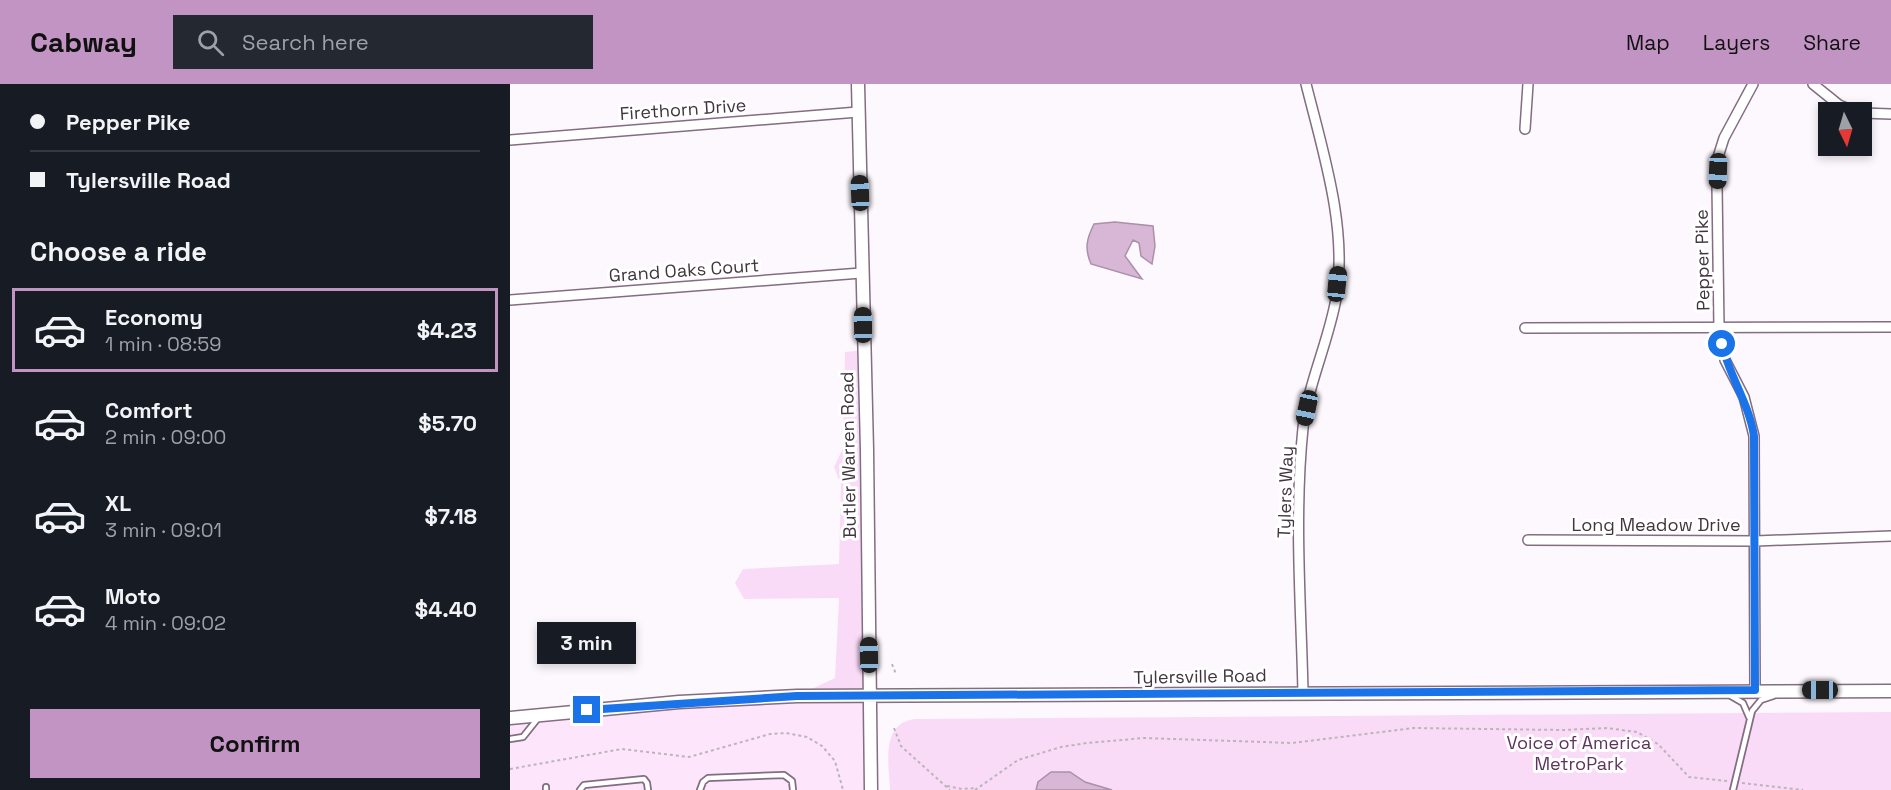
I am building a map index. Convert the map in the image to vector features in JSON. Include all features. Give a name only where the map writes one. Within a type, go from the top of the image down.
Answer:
[{"type":"main road","name":"Butler Warren Road","points":[[858,84],[871,790]]},
{"type":"main road","name":"Tylersville Road","points":[[510,718],[734,698],[870,695],[1891,691]]},
{"type":"street","name":"Tylers Way","points":[[1303,692],[1299,526],[1302,448],[1311,391],[1336,300],[1339,267],[1331,196],[1306,84]]},
{"type":"street","points":[[1525,129],[1528,84]]},
{"type":"street","name":"Pepper Pike","points":[[1753,84],[1734,116],[1718,157],[1719,328],[1725,360],[1744,397],[1754,436],[1755,690]]},
{"type":"street","points":[[1813,84],[1835,102]]},
{"type":"street","name":"Firethorn Drive","points":[[510,140],[858,112]]},
{"type":"street","points":[[1872,113],[1891,114]]},
{"type":"street","name":"Grand Oaks Court","points":[[510,300],[861,273]]},
{"type":"street","points":[[1525,328],[1891,327]]},
{"type":"street","name":"Long Meadow Drive","points":[[1528,540],[1756,541],[1891,536]]},
{"type":"lane","points":[[1712,690],[1724,693],[1743,703],[1749,717]]},
{"type":"lane","points":[[1733,790],[1749,717],[1755,705],[1761,700],[1796,690]]},
{"type":"lane","points":[[510,739],[523,737],[541,715]]},
{"type":"lane","points":[[700,790],[703,782],[708,778],[784,774],[792,781],[793,790]]},
{"type":"lane","points":[[580,790],[584,785],[644,779],[648,790]]},
{"type":"path","points":[[892,664],[896,674]]},
{"type":"path","points":[[894,728],[901,746],[950,790]]},
{"type":"path","points":[[975,790],[1018,760],[1061,747],[1087,743],[1144,738],[1292,743],[1414,728],[1563,730],[1607,728],[1637,732],[1658,744],[1689,777],[1803,790]]},
{"type":"path","points":[[510,769],[622,749],[689,757],[770,734],[786,733],[807,737],[822,746],[835,761],[843,790]]},
{"type":"path","points":[[945,785],[963,789],[978,788]]},
{"type":"shaded area","points":[[1115,222],[1153,226],[1155,246],[1152,264],[1141,256],[1139,243],[1133,240],[1125,256],[1142,279],[1091,264],[1087,243],[1094,224]]},
{"type":"shaded area","points":[[870,695],[871,790],[510,790],[510,718]]},
{"type":"shaded area","points":[[1051,772],[1070,772],[1085,782],[1112,790],[1036,790],[1038,782]]},
{"type":"green space","points":[[864,350],[870,695],[797,696],[835,678],[839,598],[744,599],[735,583],[743,569],[839,564],[841,485],[834,467],[843,448],[845,352]]},
{"type":"green space","name":"Voice of America MetroPark","points":[[1891,712],[1891,790],[890,790],[888,758],[891,737],[896,728],[904,722],[915,719]]},
{"type":"route","points":[[587,710],[734,698],[797,696],[1755,690],[1754,436],[1744,397],[1725,360],[1722,344]]}]
